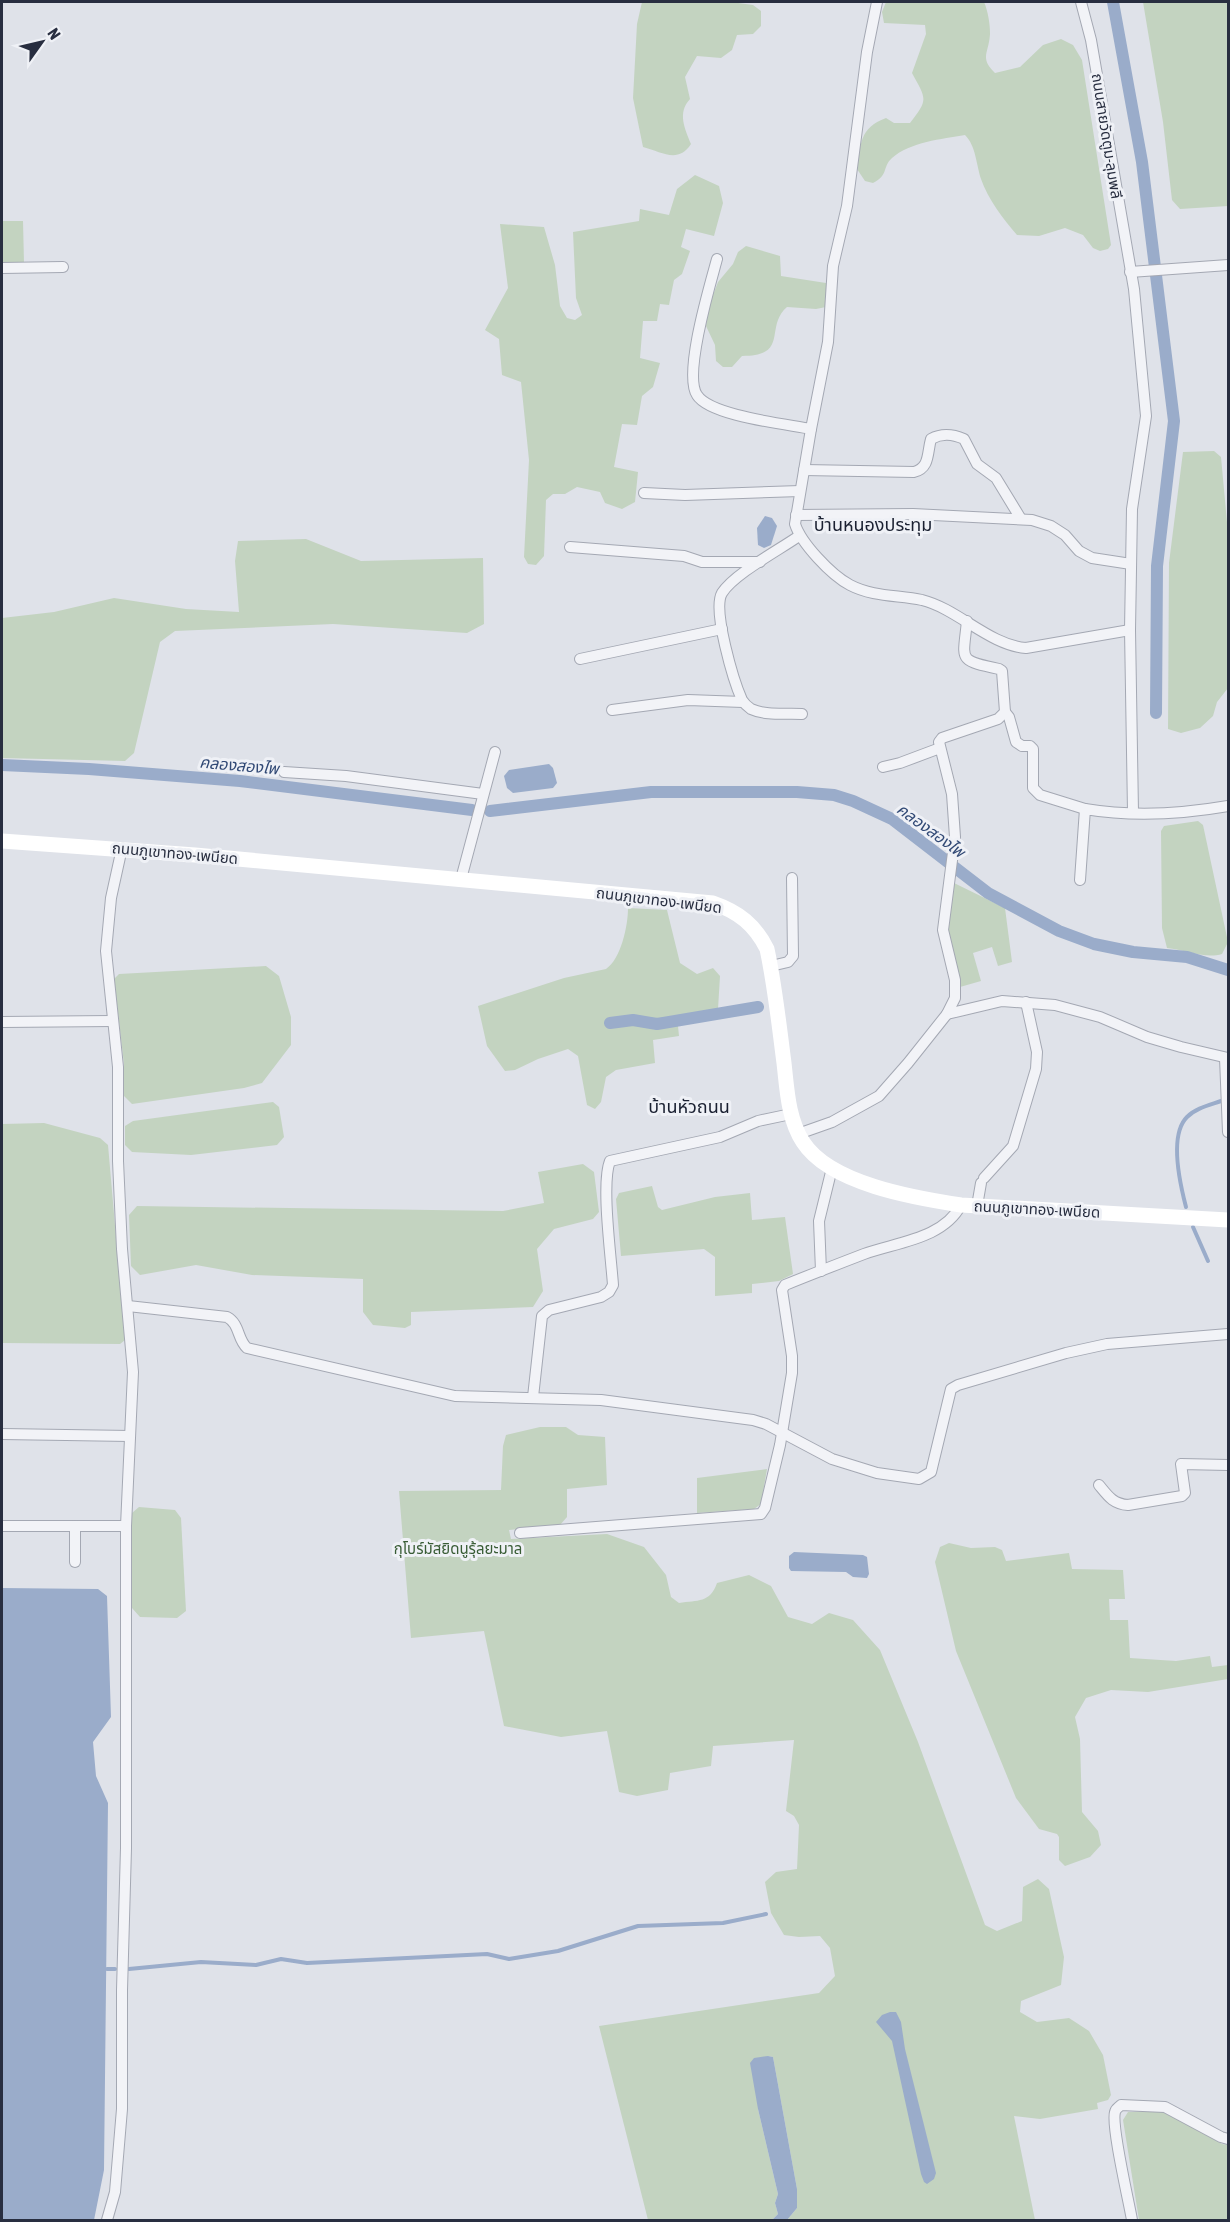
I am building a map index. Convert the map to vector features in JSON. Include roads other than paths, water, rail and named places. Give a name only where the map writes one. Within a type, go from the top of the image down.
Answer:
[{"type":"street","points":[[878,2],[867,52],[847,206],[833,266],[828,342],[810,429],[796,515],[795,524],[799,536],[807,547],[850,585],[885,596],[923,600],[1014,647],[1026,648],[1130,630]]},
{"type":"street","name":"ถนนสายวัดตูม-ลุมพลี","points":[[1081,2],[1091,40],[1135,272],[1146,416],[1132,508],[1130,630],[1133,812]]},
{"type":"street","points":[[717,259],[701,319],[692,376],[697,395],[709,405],[731,415],[810,429]]},
{"type":"street","points":[[1135,272],[1228,265]]},
{"type":"street","points":[[2,268],[63,267]]},
{"type":"street","points":[[804,470],[914,472],[926,465],[931,439],[938,435],[955,435],[964,439],[976,464],[996,478],[1021,519]]},
{"type":"street","points":[[644,493],[685,495],[800,491]]},
{"type":"street","points":[[796,515],[913,514],[1021,519],[1051,526],[1065,535],[1080,551],[1092,558],[1131,564]]},
{"type":"street","points":[[799,536],[733,581],[721,595],[718,609],[743,702],[751,709],[764,712],[802,714]]},
{"type":"street","points":[[570,547],[684,556],[702,562],[761,562]]},
{"type":"street","points":[[967,621],[964,656],[971,663],[1002,671],[1005,712],[1009,717],[1016,742],[1033,749],[1033,788],[1040,795],[1101,812],[1185,813],[1228,806]]},
{"type":"street","points":[[580,659],[722,629]]},
{"type":"street","points":[[612,711],[688,700],[743,702]]},
{"type":"street","points":[[798,1134],[832,1122],[879,1096],[947,1014],[955,998],[955,980],[943,930],[955,837],[952,794],[939,742],[942,738],[998,718],[1005,712]]},
{"type":"street","points":[[883,767],[940,748]]},
{"type":"street","points":[[461,879],[495,753]]},
{"type":"street","points":[[284,772],[346,776],[483,794]]},
{"type":"street","points":[[1080,880],[1085,809]]},
{"type":"street","name":"ถนนภูเขาทอง-เพนียด","points":[[2,842],[122,848],[713,903],[730,909],[746,919],[759,934],[767,949],[791,1114],[798,1134],[811,1153],[832,1168],[877,1188],[926,1200],[962,1205],[1228,1220]]},
{"type":"street","points":[[107,2220],[115,2192],[122,2109],[122,1990],[126,1848],[126,1526],[133,1372],[118,1161],[118,1067],[106,951],[111,898],[122,848]]},
{"type":"street","points":[[771,966],[788,962],[793,956],[792,878]]},
{"type":"street","points":[[947,1014],[1002,1001],[1066,1008],[1100,1017],[1155,1039],[1227,1058],[1228,1132]]},
{"type":"street","points":[[977,1206],[983,1181],[1013,1146],[1036,1069],[1037,1052],[1026,1002]]},
{"type":"street","points":[[2,1022],[112,1021]]},
{"type":"street","points":[[533,1397],[542,1316],[549,1310],[601,1297],[609,1292],[613,1285],[606,1185],[607,1168],[610,1161],[720,1137],[758,1121],[791,1114]]},
{"type":"street","points":[[821,1271],[819,1221],[832,1168]]},
{"type":"street","points":[[520,1533],[761,1514],[765,1508],[782,1433],[792,1373],[792,1356],[782,1290],[785,1285],[934,1230],[949,1222],[962,1205]]},
{"type":"street","points":[[128,1306],[227,1317],[236,1325],[247,1348],[455,1396],[601,1400],[753,1420],[832,1459],[877,1473],[919,1479],[931,1472],[951,1389],[958,1385],[1066,1353],[1107,1344],[1228,1334]]},
{"type":"street","points":[[2,1434],[130,1436]]},
{"type":"street","points":[[1100,1485],[1112,1501],[1128,1505],[1182,1496],[1185,1493],[1181,1464],[1228,1465]]},
{"type":"street","points":[[2,1526],[126,1526]]},
{"type":"street","points":[[75,1526],[75,1562]]},
{"type":"street","points":[[1132,2220],[1116,2134],[1114,2113],[1121,2105],[1165,2107],[1228,2139]]},
{"type":"water","points":[[765,516],[772,518],[777,526],[771,545],[764,548],[758,545],[757,528]]},
{"type":"water","points":[[549,764],[553,768],[557,783],[553,788],[513,793],[507,788],[504,776],[509,770]]},
{"type":"water","points":[[794,1552],[863,1555],[867,1557],[869,1574],[867,1578],[853,1577],[846,1572],[791,1571],[789,1556]]},
{"type":"water","points":[[2,1588],[98,1589],[107,1596],[111,1717],[93,1742],[96,1776],[108,1803],[104,2170],[94,2220],[2,2220]]},
{"type":"water","points":[[896,2012],[901,2022],[905,2049],[936,2173],[934,2179],[927,2184],[921,2174],[892,2041],[876,2022],[882,2015]]},
{"type":"water","points":[[773,2057],[797,2189],[797,2208],[787,2220],[772,2220],[778,2214],[775,2203],[778,2194],[750,2063],[754,2058]]},
{"type":"waterway","points":[[1113,2],[1142,162],[1174,421],[1157,566],[1156,713]]},
{"type":"waterway","name":"คลองสองไพ","points":[[2,765],[89,769],[240,781],[472,810]]},
{"type":"waterway","name":"คลองสองไพ","points":[[490,811],[651,792],[797,792],[834,795],[892,819],[988,893],[1059,931],[1094,944],[1133,952],[1187,957],[1228,970]]},
{"type":"waterway","points":[[610,1023],[633,1020],[657,1024],[758,1007]]},
{"type":"waterway","points":[[1186,1207],[1177,1160],[1178,1135],[1187,1117],[1203,1107],[1221,1101]]},
{"type":"waterway","points":[[1193,1227],[1208,1261]]},
{"type":"waterway","points":[[129,1969],[201,1962],[256,1965],[281,1959],[307,1963],[487,1954],[509,1959],[558,1951],[638,1926],[723,1923],[766,1914]]},
{"type":"waterway","points":[[107,1969],[115,1969]]},
{"type":"district","name":"บ้านหนองประทุม","points":[[873,524]]},
{"type":"district","name":"บ้านหัวถนน","points":[[689,1106]]},
{"type":"park label","name":"กุโบร์มัสยิดนูรุ้ลยะมาล","points":[[458,1548]]}]
